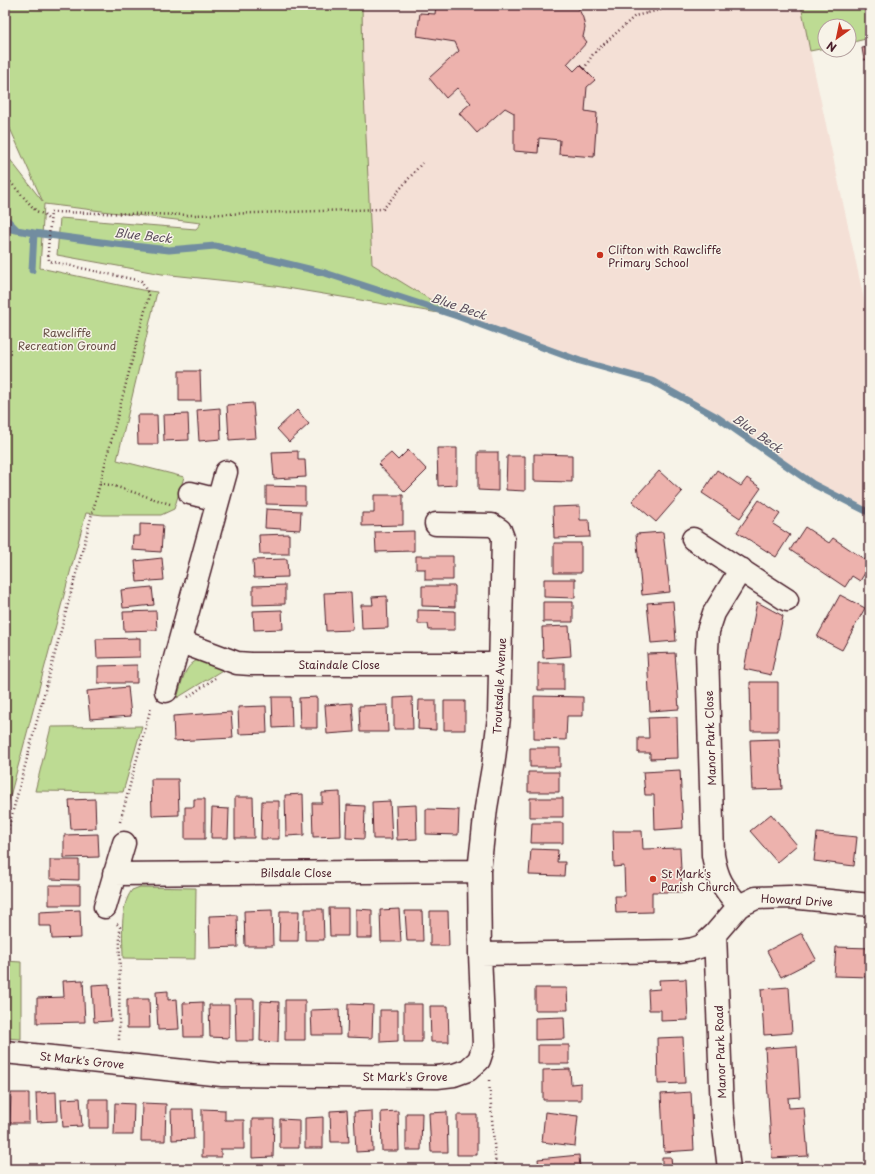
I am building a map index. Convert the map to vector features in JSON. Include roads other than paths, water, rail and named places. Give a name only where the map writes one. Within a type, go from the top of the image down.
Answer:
[{"type":"street","points":[[166,691],[181,642],[226,472]]},
{"type":"street","points":[[190,493],[218,500]]},
{"type":"street","name":"Troutsdale Avenue","points":[[436,524],[492,525],[500,530],[503,538],[499,717],[486,808],[479,872],[480,954]]},
{"type":"street","points":[[693,539],[787,600]]},
{"type":"street","name":"Manor Park Close","points":[[739,906],[722,885],[716,871],[713,855],[707,650],[708,631],[714,613],[740,570]]},
{"type":"street","name":"Staindale Close","points":[[181,642],[237,663],[251,664],[500,664]]},
{"type":"street","points":[[105,907],[124,843]]},
{"type":"street","name":"Bilsdale Close","points":[[114,874],[479,872]]},
{"type":"street","name":"Howard Drive","points":[[715,934],[739,906],[756,898],[790,897],[870,906]]},
{"type":"street","points":[[480,954],[680,951],[702,946],[715,934]]},
{"type":"street","name":"Manor Park Road","points":[[715,934],[722,1111],[729,1169]]},
{"type":"street","name":"St Mark's Grove","points":[[5,1052],[222,1075],[454,1075],[468,1070],[479,1060],[484,1045],[480,954]]},
{"type":"waterway","points":[[5,218],[17,230]]},
{"type":"waterway","name":"Blue Beck","points":[[5,228],[169,250],[215,246],[325,273],[457,316],[580,361],[652,381],[717,417],[813,484],[870,513]]},
{"type":"waterway","points":[[32,270],[34,233]]},
{"type":"place","name":"Clifton with Rawcliffe Primary School","points":[[600,255]]},
{"type":"place","name":"St Mark's Parish Church","points":[[653,879]]},
{"type":"park label","name":"Rawcliffe Recreation Ground","points":[[67,338]]}]
